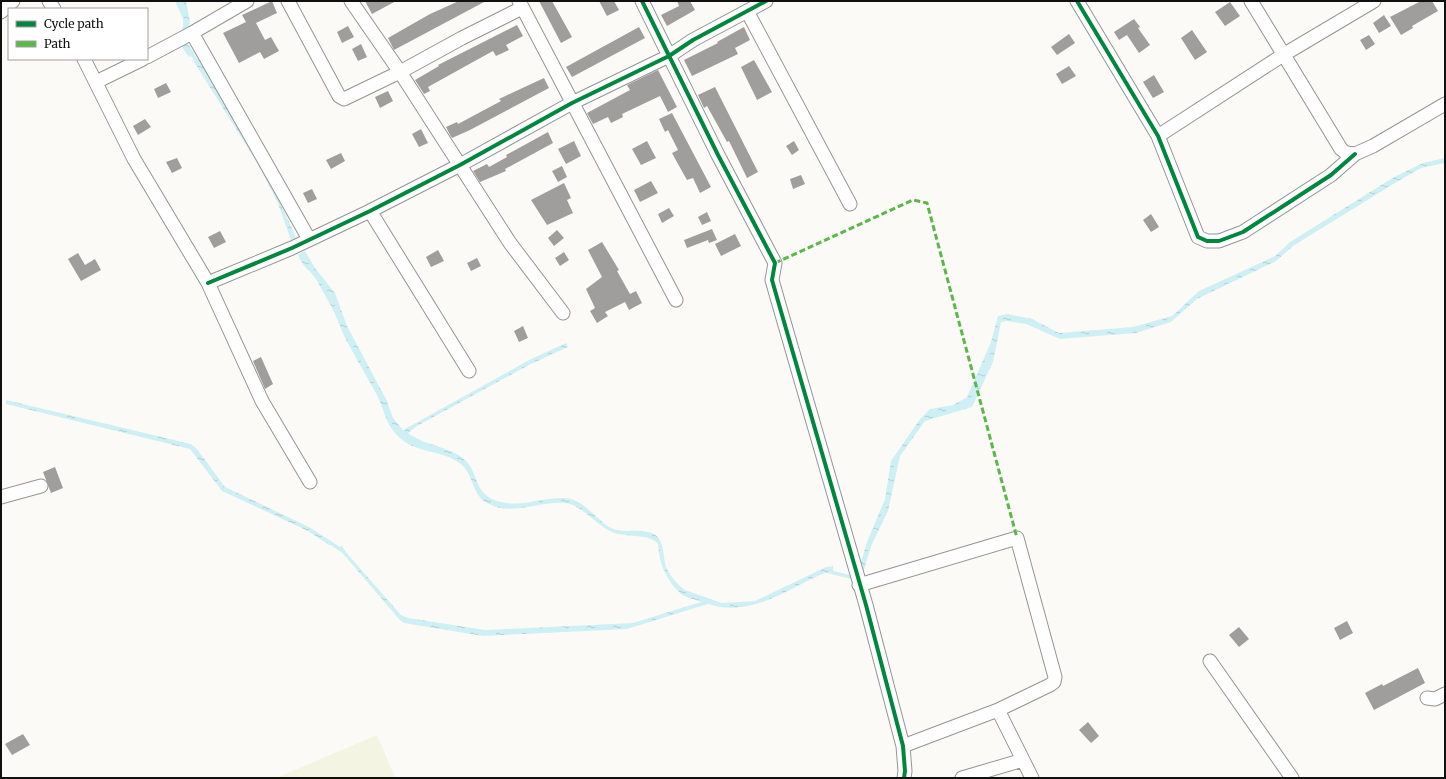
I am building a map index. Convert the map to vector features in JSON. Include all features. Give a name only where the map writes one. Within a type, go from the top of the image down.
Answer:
[{"type":"street","points":[[1,12],[13,1]]},
{"type":"street","points":[[148,56],[184,38],[247,1]]},
{"type":"street","points":[[288,1],[339,96],[344,99],[350,98],[400,72],[520,4],[676,300]]},
{"type":"street","points":[[351,1],[400,72],[510,243],[563,314]]},
{"type":"street","points":[[642,1],[775,263],[772,280],[858,581],[903,746],[905,771],[904,778]]},
{"type":"street","points":[[208,283],[301,244],[370,211],[460,165],[572,103],[669,56],[693,40],[766,1]]},
{"type":"street","points":[[1077,1],[1158,136],[1186,204],[1198,238],[1206,241],[1219,241],[1243,232],[1331,175],[1355,154],[1373,146],[1445,104]]},
{"type":"street","points":[[1251,1],[1341,149],[1346,153],[1355,154]]},
{"type":"street","points":[[1158,136],[1284,55],[1374,1]]},
{"type":"street","points":[[747,11],[850,204]]},
{"type":"street","points":[[184,38],[301,244]]},
{"type":"street","points":[[85,60],[134,159],[208,283],[262,402],[310,482]]},
{"type":"street","points":[[96,82],[141,60]]},
{"type":"street","points":[[370,211],[469,371]]},
{"type":"street","points":[[1,497],[41,486]]},
{"type":"street","points":[[858,581],[1017,538],[1055,677],[1054,682],[1050,686],[998,710],[903,746]]},
{"type":"street","points":[[1210,661],[1292,778]]},
{"type":"street","points":[[1427,698],[1435,699],[1445,694]]},
{"type":"street","points":[[998,710],[1032,778]]},
{"type":"street","points":[[962,778],[1023,760]]},
{"type":"green space","points":[[377,735],[395,778],[276,778]]},
{"type":"water","points":[[175,1],[186,1],[190,22],[185,40],[195,54],[189,57],[181,46],[178,36],[183,27],[183,19]]},
{"type":"water","points":[[198,58],[263,169],[296,238],[291,240],[277,201],[256,161],[194,62]]},
{"type":"water","points":[[1445,158],[1445,163],[1421,168],[1395,183],[1293,246],[1276,261],[1197,299],[1171,322],[1136,333],[1060,339],[1026,324],[1007,321],[1001,322],[993,362],[972,407],[925,421],[900,456],[888,511],[872,544],[861,579],[857,575],[867,542],[885,499],[891,461],[920,419],[930,409],[953,405],[967,397],[991,342],[998,316],[1007,314],[1032,319],[1059,333],[1133,327],[1172,316],[1199,291],[1275,256],[1290,242],[1394,177],[1423,163]]},
{"type":"water","points":[[305,251],[315,268],[335,293],[347,326],[387,401],[393,418],[403,430],[531,359],[566,343],[568,347],[529,365],[417,426],[408,433],[422,441],[459,455],[469,465],[482,491],[492,499],[501,502],[519,503],[555,498],[571,499],[577,501],[588,509],[609,527],[625,531],[643,531],[654,534],[658,537],[662,545],[665,565],[677,583],[685,590],[722,603],[755,601],[826,567],[833,566],[833,573],[824,573],[782,594],[754,605],[724,607],[708,604],[627,629],[483,636],[404,623],[339,549],[342,545],[344,550],[401,615],[408,618],[485,630],[633,623],[701,602],[681,594],[671,583],[662,565],[658,544],[649,538],[612,532],[570,504],[555,503],[507,509],[489,504],[480,497],[464,467],[450,458],[408,444],[401,439],[386,419],[378,397],[347,342],[316,279],[304,266],[300,259],[298,255]]},
{"type":"water","points":[[6,400],[191,444],[197,449],[225,487],[309,527],[334,543],[329,545],[308,531],[222,491],[190,449],[6,404]]},
{"type":"building","points":[[272,1],[277,13],[256,23],[265,40],[271,37],[279,51],[264,59],[260,52],[239,63],[223,33],[246,22],[242,15]]},
{"type":"building","points":[[365,1],[396,1],[372,14]]},
{"type":"building","points":[[459,1],[486,1],[394,50],[388,38],[430,14]]},
{"type":"building","points":[[539,1],[552,1],[572,37],[561,43]]},
{"type":"building","points":[[599,1],[614,1],[619,10],[607,16]]},
{"type":"building","points":[[677,1],[690,1],[695,10],[667,26],[661,15],[679,6]]},
{"type":"building","points":[[1421,1],[1432,1],[1438,11],[1412,26],[1413,28],[1401,35],[1390,17]]},
{"type":"building","points":[[1230,2],[1240,16],[1225,26],[1215,12]]},
{"type":"building","points":[[1384,15],[1391,26],[1379,33],[1373,23]]},
{"type":"building","points":[[1134,19],[1140,27],[1138,28],[1150,45],[1139,53],[1127,35],[1119,40],[1114,32]]},
{"type":"building","points":[[517,25],[523,36],[506,45],[509,50],[496,56],[493,51],[428,87],[430,91],[424,94],[415,80],[439,66],[438,65]]},
{"type":"building","points":[[348,26],[354,37],[342,43],[337,32]]},
{"type":"building","points":[[639,27],[645,38],[572,77],[566,67]]},
{"type":"building","points":[[744,27],[750,40],[735,48],[738,54],[692,76],[684,60],[718,43],[717,42]]},
{"type":"building","points":[[1192,30],[1207,52],[1195,60],[1181,38]]},
{"type":"building","points":[[1069,34],[1075,43],[1057,55],[1051,47]]},
{"type":"building","points":[[1369,35],[1375,44],[1366,50],[1360,40]]},
{"type":"building","points":[[361,44],[367,57],[358,61],[352,49]]},
{"type":"building","points":[[754,60],[772,92],[757,100],[741,67]]},
{"type":"building","points":[[1069,66],[1076,76],[1062,84],[1056,74]]},
{"type":"building","points":[[658,70],[677,107],[668,112],[660,96],[622,114],[623,117],[611,123],[608,117],[593,124],[587,113],[630,90],[627,85]]},
{"type":"building","points":[[1154,75],[1164,92],[1153,98],[1143,82]]},
{"type":"building","points":[[544,78],[549,88],[470,130],[452,138],[450,135],[446,127],[457,122],[458,124],[501,101],[499,99]]},
{"type":"building","points":[[166,83],[171,92],[158,98],[154,89]]},
{"type":"building","points":[[715,87],[758,172],[747,178],[729,141],[727,142],[707,106],[704,108],[698,95]]},
{"type":"building","points":[[388,91],[393,101],[380,108],[375,97]]},
{"type":"building","points":[[672,113],[711,187],[700,193],[693,178],[687,180],[678,164],[672,153],[678,150],[668,130],[665,132],[659,119]]},
{"type":"building","points":[[145,119],[151,127],[138,135],[133,126]]},
{"type":"building","points":[[421,129],[428,143],[419,147],[412,134]]},
{"type":"building","points":[[548,132],[553,143],[505,169],[506,171],[480,182],[473,171],[487,164],[489,167],[507,157],[506,155]]},
{"type":"building","points":[[574,141],[581,156],[566,164],[558,149]]},
{"type":"building","points":[[647,141],[656,158],[641,165],[632,149]]},
{"type":"building","points":[[794,141],[799,150],[792,155],[786,146]]},
{"type":"building","points":[[341,153],[345,161],[331,169],[326,160]]},
{"type":"building","points":[[177,158],[182,168],[172,173],[166,162]]},
{"type":"building","points":[[562,166],[567,177],[558,182],[552,171]]},
{"type":"building","points":[[801,175],[805,184],[793,189],[790,179]]},
{"type":"building","points":[[651,181],[658,193],[640,202],[634,190]]},
{"type":"building","points":[[564,183],[571,198],[567,200],[573,213],[547,225],[531,200]]},
{"type":"building","points":[[312,189],[317,199],[308,203],[303,193]]},
{"type":"building","points":[[669,208],[674,216],[662,223],[658,214]]},
{"type":"building","points":[[707,212],[711,221],[702,225],[698,217]]},
{"type":"building","points":[[1151,214],[1159,227],[1151,232],[1143,220]]},
{"type":"building","points":[[712,229],[717,240],[709,243],[708,240],[687,248],[684,240]]},
{"type":"building","points":[[557,230],[564,238],[554,246],[548,238]]},
{"type":"building","points":[[220,231],[226,242],[214,248],[208,237]]},
{"type":"building","points":[[735,234],[741,246],[721,256],[715,244]]},
{"type":"building","points":[[602,242],[619,270],[617,271],[630,294],[636,291],[642,303],[629,310],[625,302],[605,312],[608,316],[597,323],[590,311],[595,308],[586,289],[602,277],[588,250]]},
{"type":"building","points":[[438,250],[444,261],[431,267],[426,257]]},
{"type":"building","points":[[564,252],[569,260],[560,266],[555,258]]},
{"type":"building","points":[[78,253],[85,265],[95,259],[101,270],[81,281],[68,259]]},
{"type":"building","points":[[477,258],[481,266],[471,271],[467,263]]},
{"type":"building","points":[[523,326],[528,338],[519,342],[514,331]]},
{"type":"building","points":[[261,357],[273,384],[265,389],[253,361]]},
{"type":"building","points":[[55,467],[63,488],[51,493],[43,472]]},
{"type":"building","points":[[1347,621],[1353,633],[1340,640],[1334,628]]},
{"type":"building","points":[[1239,627],[1249,639],[1239,647],[1229,635]]},
{"type":"building","points":[[1418,668],[1425,683],[1374,710],[1365,693],[1382,684],[1383,686]]},
{"type":"building","points":[[1088,722],[1099,736],[1091,743],[1079,730]]},
{"type":"building","points":[[23,734],[30,745],[12,755],[5,744]]},
{"type":"waterway","points":[[191,53],[199,64]]},
{"type":"waterway","points":[[329,542],[343,551]]},
{"type":"waterway","points":[[830,572],[855,578]]},
{"type":"marked path","points":[[775,263],[913,200],[927,203],[1017,538]]},
{"type":"cycle path","points":[[642,1],[718,155],[775,263],[772,280],[866,605],[903,746],[905,771],[904,778]]},
{"type":"cycle path","points":[[208,283],[292,248],[370,211],[460,165],[572,103],[669,56],[693,40],[766,1]]},
{"type":"cycle path","points":[[1077,1],[1158,136],[1198,237],[1207,241],[1219,241],[1243,232],[1331,175],[1355,154]]}]
